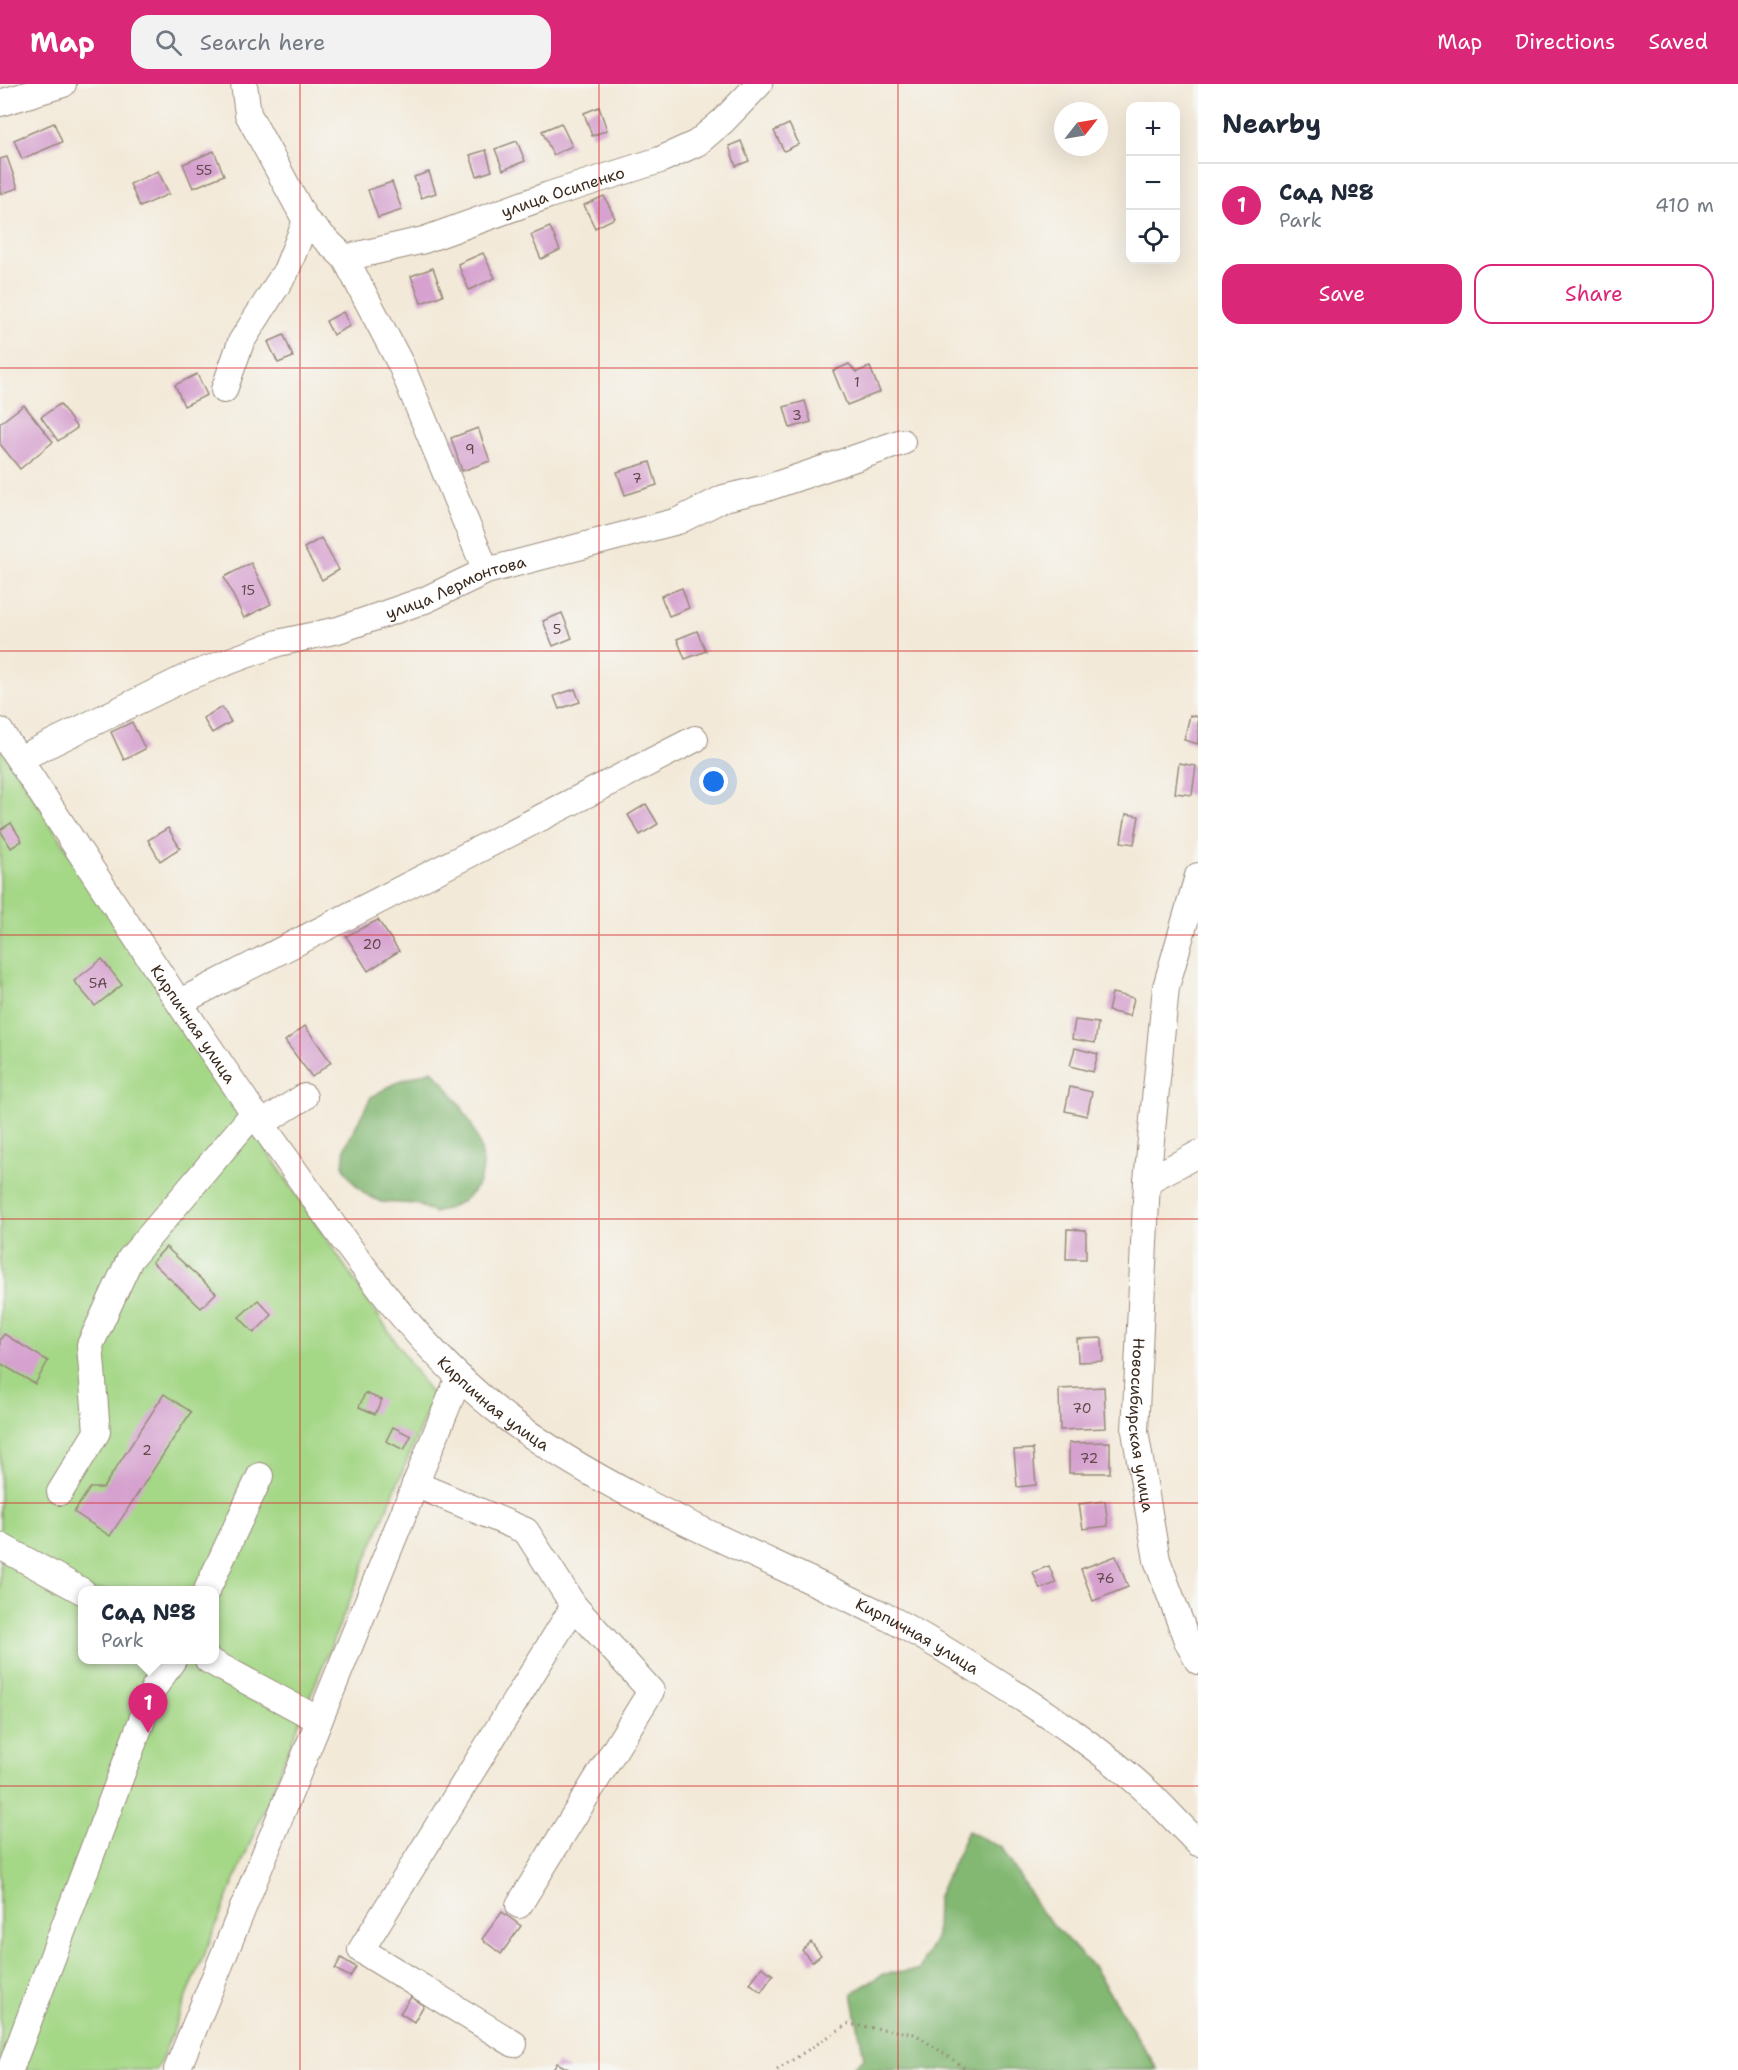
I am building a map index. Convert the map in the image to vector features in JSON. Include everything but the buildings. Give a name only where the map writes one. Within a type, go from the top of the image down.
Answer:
[{"type":"street","points":[[0,103],[63,84]]},
{"type":"street","points":[[244,84],[248,114],[306,221],[345,258],[401,365],[486,571]]},
{"type":"street","name":"улица Осипенко","points":[[345,258],[424,240],[549,195],[660,160],[698,143],[759,84]]},
{"type":"street","points":[[224,390],[241,342],[286,271],[306,221]]},
{"type":"street","name":"улица Лермонтова","points":[[19,759],[187,677],[278,643],[338,630],[425,600],[486,571],[678,521],[724,498],[767,488],[902,442]]},
{"type":"street","name":"Кирпичная улица","points":[[0,731],[258,1119],[369,1278],[413,1330],[459,1377],[504,1416],[552,1450],[658,1509],[883,1615],[980,1671],[1087,1742],[1149,1794],[1198,1843]]},
{"type":"street","points":[[180,1002],[695,739]]},
{"type":"street","name":"Новосибирская улица","points":[[1198,876],[1166,987],[1147,1181],[1135,1431],[1157,1560],[1188,1643],[1198,1661]]},
{"type":"street","points":[[60,1492],[96,1432],[90,1345],[130,1259],[258,1119],[304,1097]]},
{"type":"street","points":[[1147,1181],[1198,1154]]},
{"type":"street","points":[[177,2070],[459,1377]]},
{"type":"street","points":[[209,1586],[260,1476]]},
{"type":"street","points":[[415,1484],[526,1531],[574,1606],[651,1691],[519,1905]]},
{"type":"street","points":[[0,1546],[78,1589]]},
{"type":"street","points":[[514,2044],[361,1950],[574,1606]]},
{"type":"street","points":[[10,2070],[154,1688],[170,1664]]},
{"type":"street","points":[[217,1664],[319,1720]]},
{"type":"path","points":[[777,2070],[848,2024],[915,2034],[968,2070]]},
{"type":"green space","points":[[0,746],[168,1004],[433,1397],[157,2070],[0,2070]]},
{"type":"green space","points":[[432,1070],[451,1092],[470,1122],[482,1154],[483,1169],[479,1182],[471,1194],[454,1206],[434,1213],[417,1204],[381,1202],[365,1194],[352,1181],[343,1165],[345,1147],[371,1097],[397,1082]]},
{"type":"green space","points":[[968,1831],[1002,1848],[1041,1912],[1094,1968],[1158,2070],[849,2070],[864,2058],[852,1993],[883,1974],[919,1970],[936,1936],[937,1898]]},
{"type":"place","name":"Сад №8","points":[[148,1733]]}]
